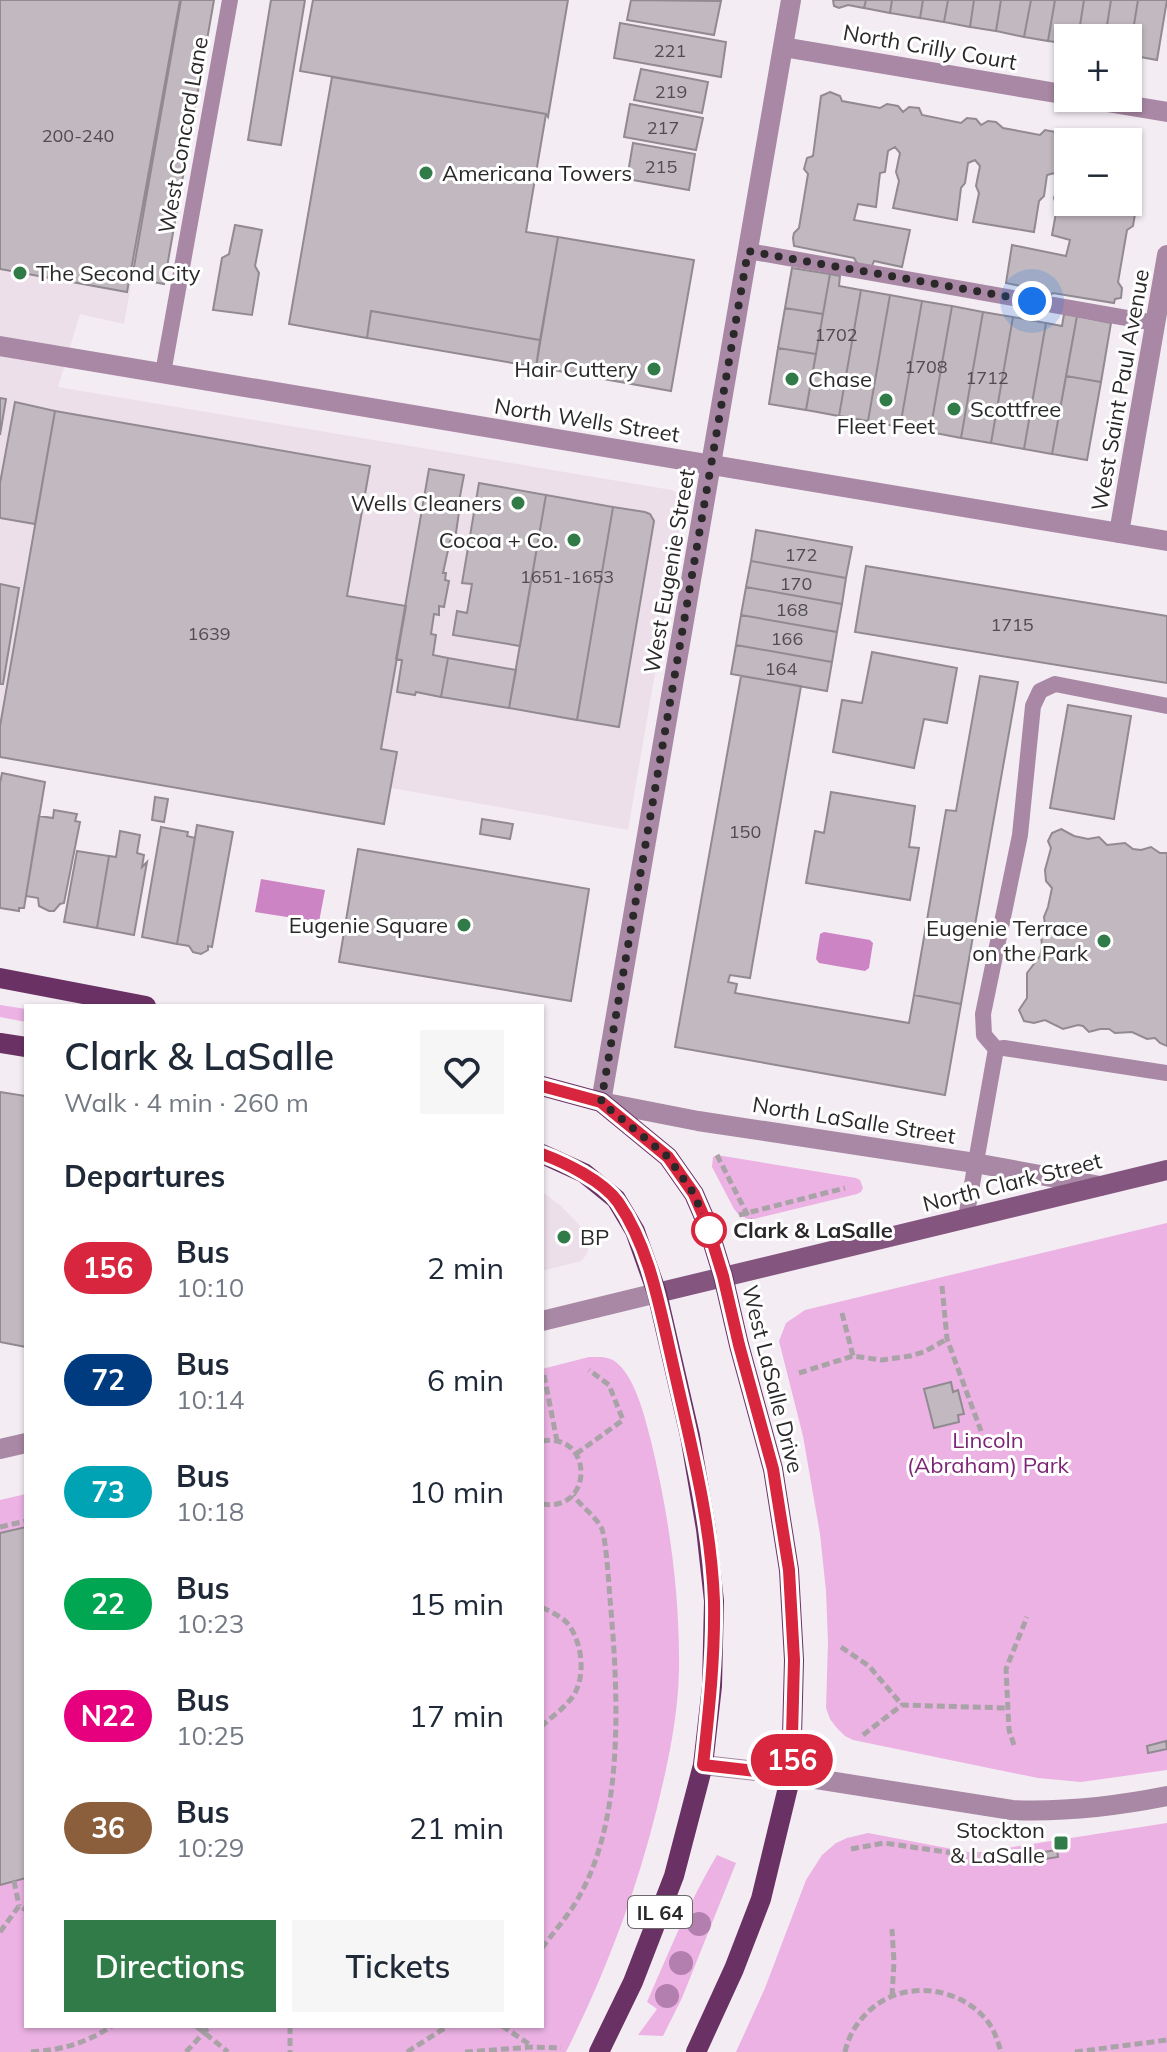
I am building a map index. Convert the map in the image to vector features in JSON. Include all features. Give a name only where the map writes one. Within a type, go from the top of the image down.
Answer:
[{"type":"main road","points":[[0,978],[136,1004]]},
{"type":"main road","points":[[0,1043],[24,1047]]},
{"type":"main road","points":[[544,1087],[601,1102]]},
{"type":"main road","name":"West LaSalle Drive","points":[[601,1102],[668,1157],[694,1194],[707,1224],[773,1469],[789,1570],[794,1660],[791,1775],[761,1899],[734,1969],[696,2052]]},
{"type":"main road","name":"IL 64","points":[[544,1155],[584,1173],[616,1199],[635,1231],[657,1293],[690,1436],[706,1529],[714,1601],[712,1686],[703,1765],[674,1876],[633,1982],[599,2052]]},
{"type":"main road","name":"North Clark Street","points":[[657,1293],[1167,1170]]},
{"type":"street","name":"West Eugenie Street","points":[[601,1102],[791,0]]},
{"type":"street","name":"North Crilly Court","points":[[783,47],[1054,93]]},
{"type":"street","points":[[1142,108],[1167,112]]},
{"type":"street","name":"West Saint Paul Avenue","points":[[1119,533],[1165,281],[1167,255]]},
{"type":"street","name":"North Wells Street","points":[[0,346],[1167,541]]},
{"type":"street","name":"North LaSalle Street","points":[[601,1102],[698,1121],[975,1163],[1100,1186]]},
{"type":"street","name":"North Clark Street","points":[[544,1321],[657,1293]]},
{"type":"street","points":[[0,1449],[24,1443]]},
{"type":"street","points":[[703,1765],[791,1775],[1012,1810],[1044,1811],[1141,1802],[1167,1796]]},
{"type":"lane","name":"West Concord Lane","points":[[163,373],[230,0]]},
{"type":"lane","points":[[748,251],[1155,323]]},
{"type":"lane","points":[[996,1049],[984,1035],[983,1014],[1020,835],[1033,706],[1040,691],[1055,684],[1167,706]]},
{"type":"lane","points":[[996,1049],[1167,1073]]},
{"type":"lane","points":[[966,1218],[996,1049]]},
{"type":"path","points":[[717,1155],[750,1220]]},
{"type":"path","points":[[739,1215],[845,1188]]},
{"type":"path","points":[[942,1286],[947,1339],[981,1431]]},
{"type":"path","points":[[842,1313],[853,1356]]},
{"type":"path","points":[[799,1373],[853,1356],[882,1360],[910,1356],[947,1339]]},
{"type":"path","points":[[576,1454],[623,1420],[609,1385],[589,1370]]},
{"type":"path","points":[[544,1375],[557,1441]]},
{"type":"path","points":[[961,1401],[969,1399]]},
{"type":"path","points":[[544,1441],[557,1441],[569,1446],[581,1464],[582,1475],[573,1495],[565,1502],[544,1504]]},
{"type":"path","points":[[544,1945],[581,1894],[594,1864],[604,1830],[616,1746],[614,1647],[603,1529],[573,1495]]},
{"type":"path","points":[[0,1527],[24,1521]]},
{"type":"path","points":[[544,1608],[566,1621],[574,1633],[581,1663],[572,1699],[544,1724]]},
{"type":"path","points":[[1014,1745],[1009,1730],[1006,1669],[1027,1617]]},
{"type":"path","points":[[841,1647],[869,1666],[902,1705]]},
{"type":"path","points":[[863,1735],[902,1705],[1007,1708]]},
{"type":"path","points":[[851,1849],[884,1843],[960,1854],[997,1855]]},
{"type":"path","points":[[0,1932],[19,1906],[14,1881]]},
{"type":"path","points":[[19,1906],[24,1909]]},
{"type":"path","points":[[892,1929],[892,1996]]},
{"type":"path","points":[[845,2052],[856,2025],[872,2008],[892,1996],[916,1990],[941,1991],[964,2001],[983,2016],[997,2037],[1001,2052]]},
{"type":"path","points":[[31,2052],[52,2051],[92,2040],[109,2028]]},
{"type":"path","points":[[198,2028],[228,2052]]},
{"type":"path","points":[[186,2052],[208,2028]]},
{"type":"path","points":[[290,2028],[290,2052]]},
{"type":"path","points":[[407,2052],[445,2028]]},
{"type":"path","points":[[505,2028],[533,2047]]},
{"type":"path","points":[[1075,2052],[1167,2040]]},
{"type":"path","points":[[465,2052],[561,2048]]},
{"type":"shaded area","points":[[0,0],[182,0],[124,324],[80,314],[58,387],[678,493],[683,511],[628,830],[391,788],[384,824],[0,757]]},
{"type":"shaded area","points":[[261,879],[325,890],[319,922],[255,912]]},
{"type":"shaded area","points":[[824,932],[870,940],[873,943],[869,968],[865,971],[819,963],[816,959],[820,934]]},
{"type":"shaded area","name":"BP","points":[[544,1193],[584,1230],[589,1244],[587,1254],[581,1261],[544,1270]]},
{"type":"green space","points":[[0,1005],[24,1009],[24,1022],[0,1017]]},
{"type":"green space","points":[[717,1155],[856,1178],[863,1188],[857,1194],[750,1220],[734,1209],[712,1167],[713,1157]]},
{"type":"green space","name":"Lincoln (Abraham) Park","points":[[1167,1223],[1167,1770],[1081,1782],[1038,1778],[845,1736],[830,1719],[826,1708],[826,1591],[820,1534],[803,1436],[779,1341],[786,1323],[805,1310]]},
{"type":"green space","points":[[601,1357],[613,1360],[627,1375],[646,1421],[657,1469],[678,1612],[677,1705],[657,1808],[629,1902],[594,1993],[566,2052],[0,2052],[0,1500],[24,1494],[24,2028],[544,2028],[544,1368]]},
{"type":"green space","points":[[1167,1823],[1167,2052],[736,2052],[765,1988],[806,1880],[822,1855],[836,1843],[868,1833],[981,1852]]},
{"type":"green space","points":[[717,1855],[736,1863],[682,1998],[663,2036],[638,2035],[657,2009],[647,2002],[688,1909]]},
{"type":"building","points":[[0,0],[180,0],[127,292],[0,269]]},
{"type":"building","points":[[181,0],[214,0],[164,284],[132,278]]},
{"type":"building","points":[[271,0],[305,0],[281,145],[248,140]]},
{"type":"building","points":[[313,0],[568,0],[548,117],[546,114],[300,71]]},
{"type":"building","points":[[631,0],[721,1],[714,35],[627,20]]},
{"type":"building","points":[[833,0],[866,0],[864,8],[848,5],[839,8],[834,6]]},
{"type":"building","points":[[866,0],[892,0],[890,13],[864,8]]},
{"type":"building","points":[[892,0],[923,0],[920,18],[890,13]]},
{"type":"building","points":[[923,0],[948,0],[944,22],[920,18]]},
{"type":"building","points":[[948,0],[974,0],[970,27],[944,22]]},
{"type":"building","points":[[974,0],[1001,0],[996,31],[970,27]]},
{"type":"building","points":[[1001,0],[1031,0],[1024,37],[996,31]]},
{"type":"building","points":[[1031,0],[1055,0],[1048,41],[1024,37]]},
{"type":"building","points":[[1055,0],[1084,0],[1080,24],[1054,24],[1054,42],[1048,41]]},
{"type":"building","points":[[1084,0],[1111,0],[1107,24],[1080,24]]},
{"type":"building","points":[[1111,0],[1138,0],[1134,24],[1107,24]]},
{"type":"building","points":[[1138,0],[1167,0],[1157,60],[1142,57],[1142,24],[1134,24]]},
{"type":"building","points":[[620,23],[726,42],[721,77],[614,58]]},
{"type":"building","points":[[641,69],[708,82],[702,113],[634,100]]},
{"type":"building","name":"Americana Towers","points":[[332,77],[546,114],[526,232],[558,237],[540,340],[371,311],[367,338],[289,324]]},
{"type":"building","points":[[830,92],[840,96],[842,101],[880,108],[887,104],[898,106],[903,112],[909,107],[919,108],[922,115],[961,123],[967,118],[976,119],[981,125],[988,121],[996,122],[1003,128],[1040,135],[1045,130],[1054,132],[1054,173],[1047,175],[1034,232],[973,222],[980,166],[975,160],[968,163],[957,220],[893,208],[899,181],[896,172],[900,153],[895,147],[888,151],[885,172],[880,173],[876,207],[858,204],[854,220],[910,230],[902,267],[874,261],[872,266],[858,265],[854,258],[794,246],[793,238],[799,228],[808,174],[804,169],[807,158],[813,156],[821,96]]},
{"type":"building","points":[[630,104],[703,118],[696,150],[624,137]]},
{"type":"building","points":[[633,143],[695,154],[689,190],[627,179]]},
{"type":"building","points":[[1055,216],[1135,216],[1133,226],[1127,230],[1118,282],[1122,288],[1121,298],[1115,299],[1114,303],[1053,293],[1048,297],[1037,295],[1035,289],[1006,283],[1012,245],[1066,256],[1070,240],[1052,235]]},
{"type":"building","points":[[235,225],[262,230],[255,266],[259,273],[252,315],[213,310],[222,258],[229,254]]},
{"type":"building","points":[[558,237],[694,260],[671,391],[536,367]]},
{"type":"building","points":[[792,268],[830,274],[823,314],[785,308]]},
{"type":"building","points":[[830,274],[840,276],[839,286],[861,290],[839,416],[806,410]]},
{"type":"building","points":[[861,290],[890,295],[868,421],[839,416]]},
{"type":"building","points":[[890,295],[922,301],[900,427],[868,421]]},
{"type":"building","points":[[922,301],[952,306],[930,432],[900,427]]},
{"type":"building","points":[[952,306],[983,312],[961,438],[930,432]]},
{"type":"building","points":[[785,308],[823,314],[816,354],[778,348]]},
{"type":"building","points":[[371,311],[540,340],[536,367],[367,338]]},
{"type":"building","points":[[983,312],[1013,317],[991,443],[961,438]]},
{"type":"building","points":[[1064,314],[1077,316],[1052,454],[1024,449],[1046,323],[1062,326]]},
{"type":"building","points":[[1077,316],[1111,323],[1101,382],[1066,376]]},
{"type":"building","points":[[1013,317],[1046,323],[1024,449],[991,443]]},
{"type":"building","name":"Chase","points":[[778,348],[816,354],[806,410],[769,404]]},
{"type":"building","points":[[1066,376],[1101,382],[1087,460],[1052,454]]},
{"type":"building","points":[[0,398],[6,399],[0,435]]},
{"type":"building","points":[[15,402],[55,411],[35,524],[0,518],[0,483]]},
{"type":"building","points":[[55,411],[370,466],[347,596],[406,606],[381,749],[397,752],[384,824],[0,757],[0,726]]},
{"type":"building","points":[[429,469],[464,475],[456,533],[450,541],[443,573],[446,573],[445,580],[449,581],[444,607],[439,606],[439,615],[434,614],[431,634],[436,635],[433,655],[448,658],[441,697],[397,692],[402,660],[396,659]]},
{"type":"building","points":[[479,483],[546,495],[520,646],[453,635],[457,611],[467,613],[472,584],[462,583]]},
{"type":"building","points":[[546,495],[613,507],[577,720],[509,708]]},
{"type":"building","points":[[613,507],[645,512],[654,521],[619,727],[577,720]]},
{"type":"building","points":[[756,530],[852,547],[846,578],[751,561]]},
{"type":"building","points":[[751,561],[846,578],[842,604],[746,587]]},
{"type":"building","points":[[866,566],[1167,616],[1167,683],[855,632]]},
{"type":"building","points":[[0,584],[19,588],[3,684],[0,684]]},
{"type":"building","points":[[746,587],[842,604],[837,632],[741,615]]},
{"type":"building","points":[[741,615],[837,632],[832,662],[736,645]]},
{"type":"building","points":[[736,645],[832,662],[827,691],[731,674]]},
{"type":"building","points":[[872,652],[957,668],[947,723],[924,719],[914,768],[833,752],[842,700],[862,703]]},
{"type":"building","points":[[448,658],[516,670],[509,708],[441,697]]},
{"type":"building","points":[[741,676],[801,686],[750,978],[730,975],[728,982],[737,984],[735,993],[909,1023],[914,995],[961,1004],[945,1095],[675,1047]]},
{"type":"building","points":[[980,676],[1018,682],[961,1004],[914,995],[946,810],[956,811]]},
{"type":"building","points":[[1068,705],[1131,716],[1114,819],[1050,808]]},
{"type":"building","points":[[2,773],[45,782],[24,908],[19,908],[19,911],[0,908]]},
{"type":"building","points":[[831,792],[915,806],[909,847],[919,848],[910,900],[806,883],[815,831],[824,833]]},
{"type":"building","points":[[155,797],[168,799],[164,822],[152,820]]},
{"type":"building","points":[[54,810],[77,814],[75,821],[80,822],[64,903],[49,911],[39,906],[38,898],[26,896],[39,816],[53,818]]},
{"type":"building","points":[[482,819],[513,824],[510,839],[480,834]]},
{"type":"building","points":[[197,825],[233,832],[212,947],[208,946],[208,950],[201,954],[193,952],[189,946],[177,944]]},
{"type":"building","points":[[161,827],[188,832],[187,836],[195,838],[177,944],[142,937]]},
{"type":"building","name":"Eugenie Terrace on the Park","points":[[1061,829],[1088,839],[1099,837],[1107,845],[1125,843],[1133,849],[1151,847],[1160,853],[1167,853],[1167,1046],[1155,1038],[1147,1039],[1132,1032],[1115,1033],[1100,1029],[1089,1032],[1078,1025],[1063,1029],[1045,1020],[1034,1023],[1024,1021],[1019,1010],[1027,998],[1027,973],[1040,956],[1044,917],[1052,888],[1046,881],[1045,870],[1051,848],[1048,841],[1052,833]]},
{"type":"building","points":[[120,831],[140,835],[137,853],[144,855],[142,867],[147,862],[134,935],[97,928],[109,856],[116,857]]},
{"type":"building","name":"Eugenie Square","points":[[358,849],[589,889],[571,1001],[339,962]]},
{"type":"building","points":[[77,851],[109,856],[97,928],[64,922]]},
{"type":"building","points":[[0,1092],[24,1096],[24,1347],[0,1342]]},
{"type":"building","points":[[951,1382],[953,1392],[958,1390],[964,1414],[958,1415],[959,1422],[934,1428],[924,1389]]},
{"type":"building","points":[[24,1527],[24,1879],[0,1885],[0,1533]]},
{"type":"building","points":[[1166,1741],[1167,1749],[1148,1753],[1147,1746]]},
{"type":"building","points":[[1057,1850],[1058,1857],[1038,1860],[1037,1853]]},
{"type":"bus line","name":"156","points":[[544,1086],[601,1102],[668,1157],[694,1194],[707,1224],[773,1469],[789,1570],[794,1660],[791,1775],[703,1765],[712,1686],[714,1601],[706,1529],[690,1436],[657,1293],[635,1231],[616,1199],[584,1173],[544,1155]]},
{"type":"place","name":"Americana Towers","points":[[426,173]]},
{"type":"place","name":"The Second City","points":[[20,273]]},
{"type":"place","name":"Hair Cuttery","points":[[654,369]]},
{"type":"place","name":"Chase","points":[[792,379]]},
{"type":"place","name":"Fleet Feet","points":[[886,400]]},
{"type":"place","name":"Scottfree","points":[[954,409]]},
{"type":"place","name":"Wells Cleaners","points":[[518,503]]},
{"type":"place","name":"Cocoa + Co.","points":[[574,540]]},
{"type":"place","name":"Eugenie Square","points":[[464,925]]},
{"type":"place","name":"Eugenie Terrace on the Park","points":[[1104,941]]},
{"type":"place","name":"Clark & LaSalle","points":[[709,1230]]},
{"type":"place","name":"BP","points":[[564,1237]]},
{"type":"place","name":"Stockton & LaSalle","points":[[1061,1843]]},
{"type":"route","points":[[709,1230],[694,1194],[668,1157],[601,1102],[748,251],[1032,301]]}]
